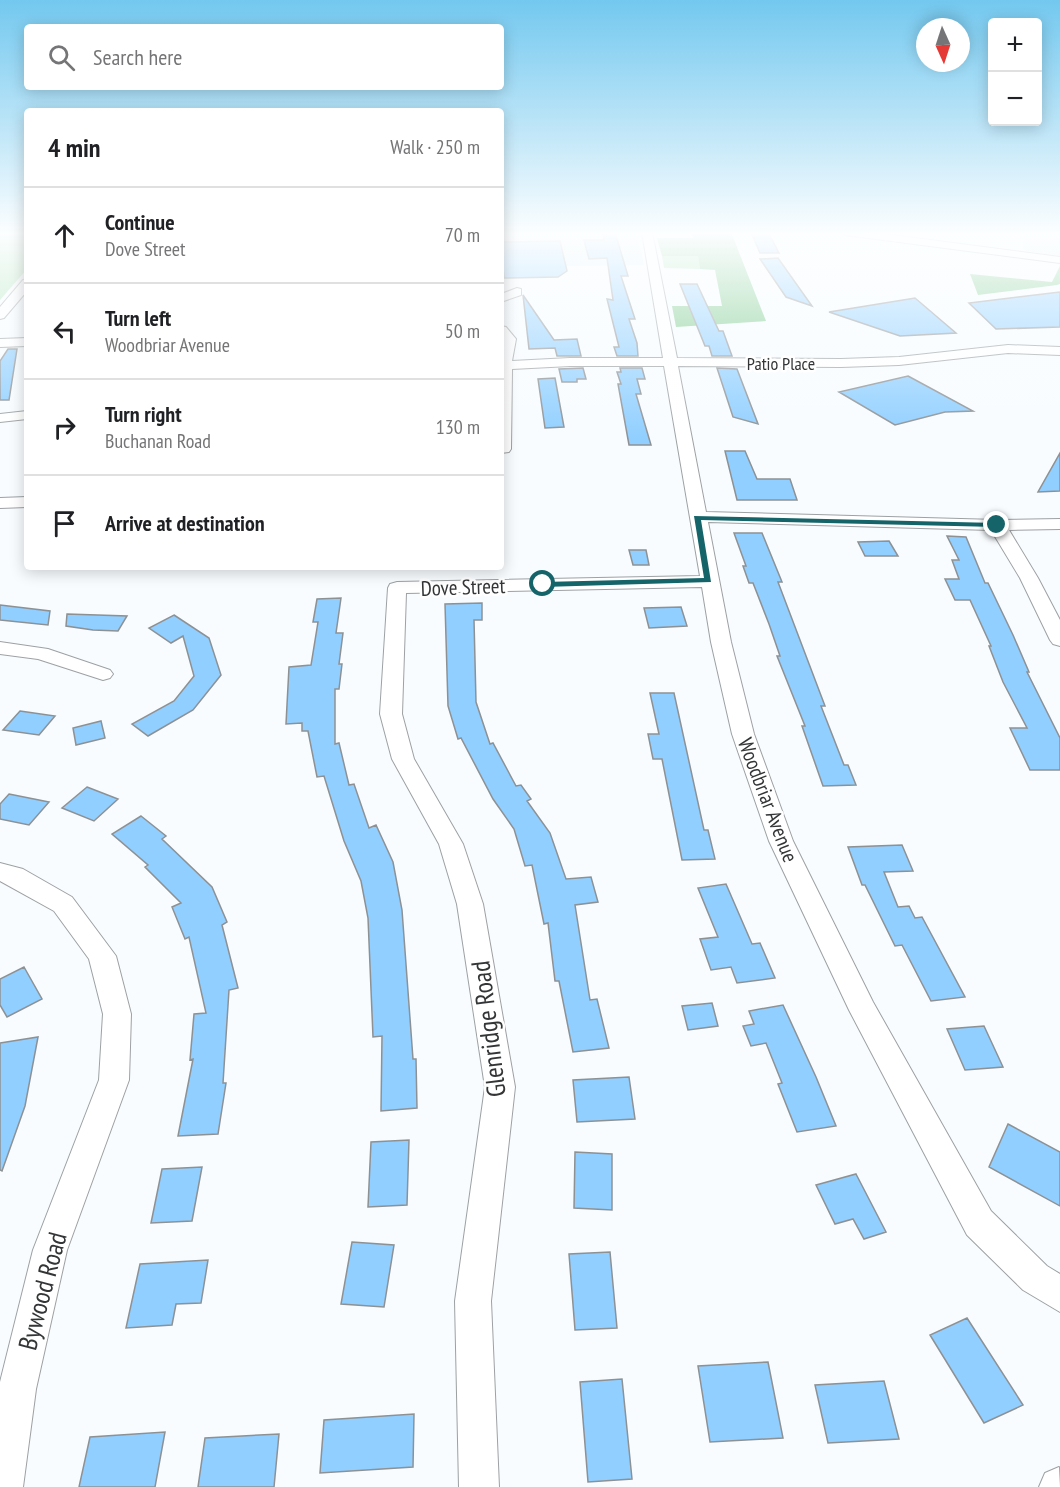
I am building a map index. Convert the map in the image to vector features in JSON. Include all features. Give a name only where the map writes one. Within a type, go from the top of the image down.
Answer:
[{"type":"street","points":[[0,315],[12,301]]},
{"type":"street","name":"Woodbriar Avenue","points":[[659,301],[708,581],[743,734],[781,841],[863,1010],[979,1223],[1035,1278],[1060,1294]]},
{"type":"street","points":[[504,333],[509,339],[504,361]]},
{"type":"street","points":[[0,343],[24,342]]},
{"type":"street","name":"Patio Place","points":[[504,365],[570,362],[841,363],[899,361],[1008,350],[1060,351]]},
{"type":"street","points":[[0,418],[24,415]]},
{"type":"street","points":[[0,503],[24,502]]},
{"type":"street","points":[[697,517],[997,525],[1060,524]]},
{"type":"street","points":[[997,525],[1029,578],[1060,640]]},
{"type":"street","name":"Dove Street","points":[[397,588],[708,581]]},
{"type":"street","name":"Glenridge Road","points":[[397,588],[391,714],[403,759],[451,844],[470,904],[500,1087],[474,1301],[479,1487]]},
{"type":"street","points":[[0,648],[41,653],[103,674]]},
{"type":"street","name":"Bywood Road","points":[[0,872],[14,876],[63,904],[102,956],[117,1014],[114,1080],[50,1250],[17,1389],[3,1487]]},
{"type":"green space","points":[[721,301],[758,301],[766,321],[676,327],[672,306],[722,306]]},
{"type":"building","points":[[524,301],[527,301],[554,340],[577,339],[581,356],[557,356],[555,348],[529,349]]},
{"type":"building","points":[[608,301],[629,301],[635,319],[629,319],[637,343],[638,356],[617,356],[614,347],[619,347]]},
{"type":"building","points":[[687,301],[705,301],[719,331],[723,331],[732,356],[712,356],[709,346],[705,346]]},
{"type":"building","points":[[799,301],[809,301],[812,306]]},
{"type":"building","points":[[894,301],[919,301],[956,333],[900,336],[829,312]]},
{"type":"building","points":[[1060,301],[1060,327],[996,329],[969,303]]},
{"type":"building","points":[[8,349],[17,349],[9,400],[0,400],[0,361]]},
{"type":"building","points":[[583,368],[586,379],[577,379],[577,382],[562,382],[559,369]]},
{"type":"building","points":[[620,368],[642,368],[645,379],[637,379],[641,394],[636,394],[651,445],[629,445],[618,384],[621,384],[617,372],[621,372]]},
{"type":"building","points":[[717,368],[737,369],[758,424],[733,417]]},
{"type":"building","points":[[908,376],[973,411],[945,412],[895,425],[839,392]]},
{"type":"building","points":[[555,378],[564,427],[545,428],[538,379]]},
{"type":"building","points":[[725,451],[745,451],[757,479],[790,479],[797,500],[737,500]]},
{"type":"building","points":[[1060,453],[1060,491],[1038,492]]},
{"type":"building","points":[[734,533],[762,533],[782,582],[778,582],[825,706],[821,706],[844,765],[848,765],[856,785],[823,786],[802,726],[805,726],[777,656],[780,656],[753,583],[749,583],[743,566],[746,566]]},
{"type":"building","points":[[947,536],[966,537],[985,583],[988,583],[1013,635],[1029,672],[1027,672],[1060,738],[1060,770],[1030,770],[1010,728],[1027,728],[1003,682],[989,646],[991,646],[970,600],[955,600],[945,579],[959,579],[952,560],[959,560]]},
{"type":"building","points":[[889,541],[898,556],[865,556],[858,542]]},
{"type":"building","points":[[629,550],[646,550],[649,565],[633,565]]},
{"type":"building","points":[[341,598],[336,633],[343,633],[339,664],[342,664],[339,689],[335,689],[335,744],[339,743],[349,785],[354,784],[369,828],[376,825],[393,862],[402,910],[413,1059],[416,1059],[417,1108],[381,1111],[382,1036],[373,1037],[368,918],[361,881],[344,841],[324,776],[317,777],[308,731],[302,731],[302,723],[286,724],[289,667],[311,665],[318,622],[313,622],[317,599]]},
{"type":"building","points":[[482,603],[482,620],[474,620],[476,702],[490,744],[493,743],[516,786],[521,785],[531,799],[527,801],[550,833],[566,879],[591,877],[598,902],[575,905],[590,1000],[597,999],[609,1048],[573,1052],[559,981],[555,981],[548,923],[544,924],[532,865],[525,866],[514,829],[493,799],[461,738],[458,739],[448,706],[445,604]]},
{"type":"building","points":[[0,605],[50,611],[48,625],[0,620]]},
{"type":"building","points":[[681,607],[687,626],[649,628],[644,608]]},
{"type":"building","points":[[67,614],[127,616],[118,631],[66,626]]},
{"type":"building","points":[[174,615],[209,638],[221,675],[193,710],[148,736],[132,724],[174,701],[194,676],[183,636],[171,643],[149,628]]},
{"type":"building","points":[[650,693],[674,693],[704,830],[708,830],[715,859],[682,860],[662,759],[653,759],[648,734],[659,734]]},
{"type":"building","points":[[20,711],[55,716],[39,735],[3,730]]},
{"type":"building","points":[[101,721],[105,738],[76,745],[73,728]]},
{"type":"building","points":[[87,787],[118,799],[94,821],[62,808]]},
{"type":"building","points":[[9,794],[49,802],[29,825],[0,819],[0,804]]},
{"type":"building","points":[[141,816],[166,836],[162,839],[212,887],[227,922],[222,925],[238,988],[229,990],[223,1083],[226,1083],[218,1134],[178,1136],[193,1059],[190,1060],[194,1014],[206,1013],[189,937],[185,939],[172,907],[181,903],[145,867],[148,865],[112,834]]},
{"type":"building","points":[[902,845],[913,871],[884,872],[898,907],[909,906],[915,918],[922,917],[965,997],[931,1001],[902,945],[895,946],[865,885],[862,885],[848,847]]},
{"type":"building","points":[[726,884],[752,944],[760,943],[775,978],[737,983],[731,967],[711,970],[700,939],[718,937],[698,888]]},
{"type":"building","points":[[24,967],[42,999],[7,1017],[0,1005],[0,979]]},
{"type":"building","points":[[712,1003],[718,1026],[688,1030],[682,1006]]},
{"type":"building","points":[[783,1005],[836,1126],[797,1132],[778,1084],[782,1083],[766,1043],[751,1046],[743,1026],[754,1024],[749,1011]]},
{"type":"building","points":[[984,1026],[1003,1067],[965,1070],[947,1029]]},
{"type":"building","points":[[38,1037],[25,1106],[2,1171],[0,1170],[0,1043]]},
{"type":"building","points":[[629,1077],[635,1119],[577,1122],[573,1080]]},
{"type":"building","points":[[1008,1124],[1060,1152],[1060,1206],[989,1167]]},
{"type":"building","points":[[409,1140],[407,1205],[368,1207],[371,1142]]},
{"type":"building","points":[[575,1152],[612,1154],[612,1210],[574,1208]]},
{"type":"building","points":[[202,1167],[192,1221],[151,1223],[162,1169]]},
{"type":"building","points":[[856,1174],[886,1232],[864,1239],[853,1219],[835,1224],[816,1185]]},
{"type":"building","points":[[352,1242],[394,1245],[384,1307],[341,1304]]},
{"type":"building","points":[[610,1252],[617,1328],[575,1330],[569,1254]]},
{"type":"building","points":[[208,1260],[201,1303],[176,1304],[172,1325],[126,1328],[140,1264]]},
{"type":"building","points":[[967,1318],[1023,1405],[984,1423],[930,1335]]},
{"type":"building","points":[[768,1362],[783,1438],[710,1442],[698,1366]]},
{"type":"building","points":[[622,1379],[632,1479],[588,1482],[580,1382]]},
{"type":"building","points":[[884,1381],[899,1439],[828,1443],[815,1385]]},
{"type":"building","points":[[414,1414],[413,1467],[320,1473],[324,1420]]},
{"type":"building","points":[[165,1432],[155,1487],[79,1487],[90,1437]]},
{"type":"building","points":[[279,1434],[274,1487],[198,1487],[205,1438]]},
{"type":"route","points":[[543,584],[708,581],[697,517],[997,525]]}]
